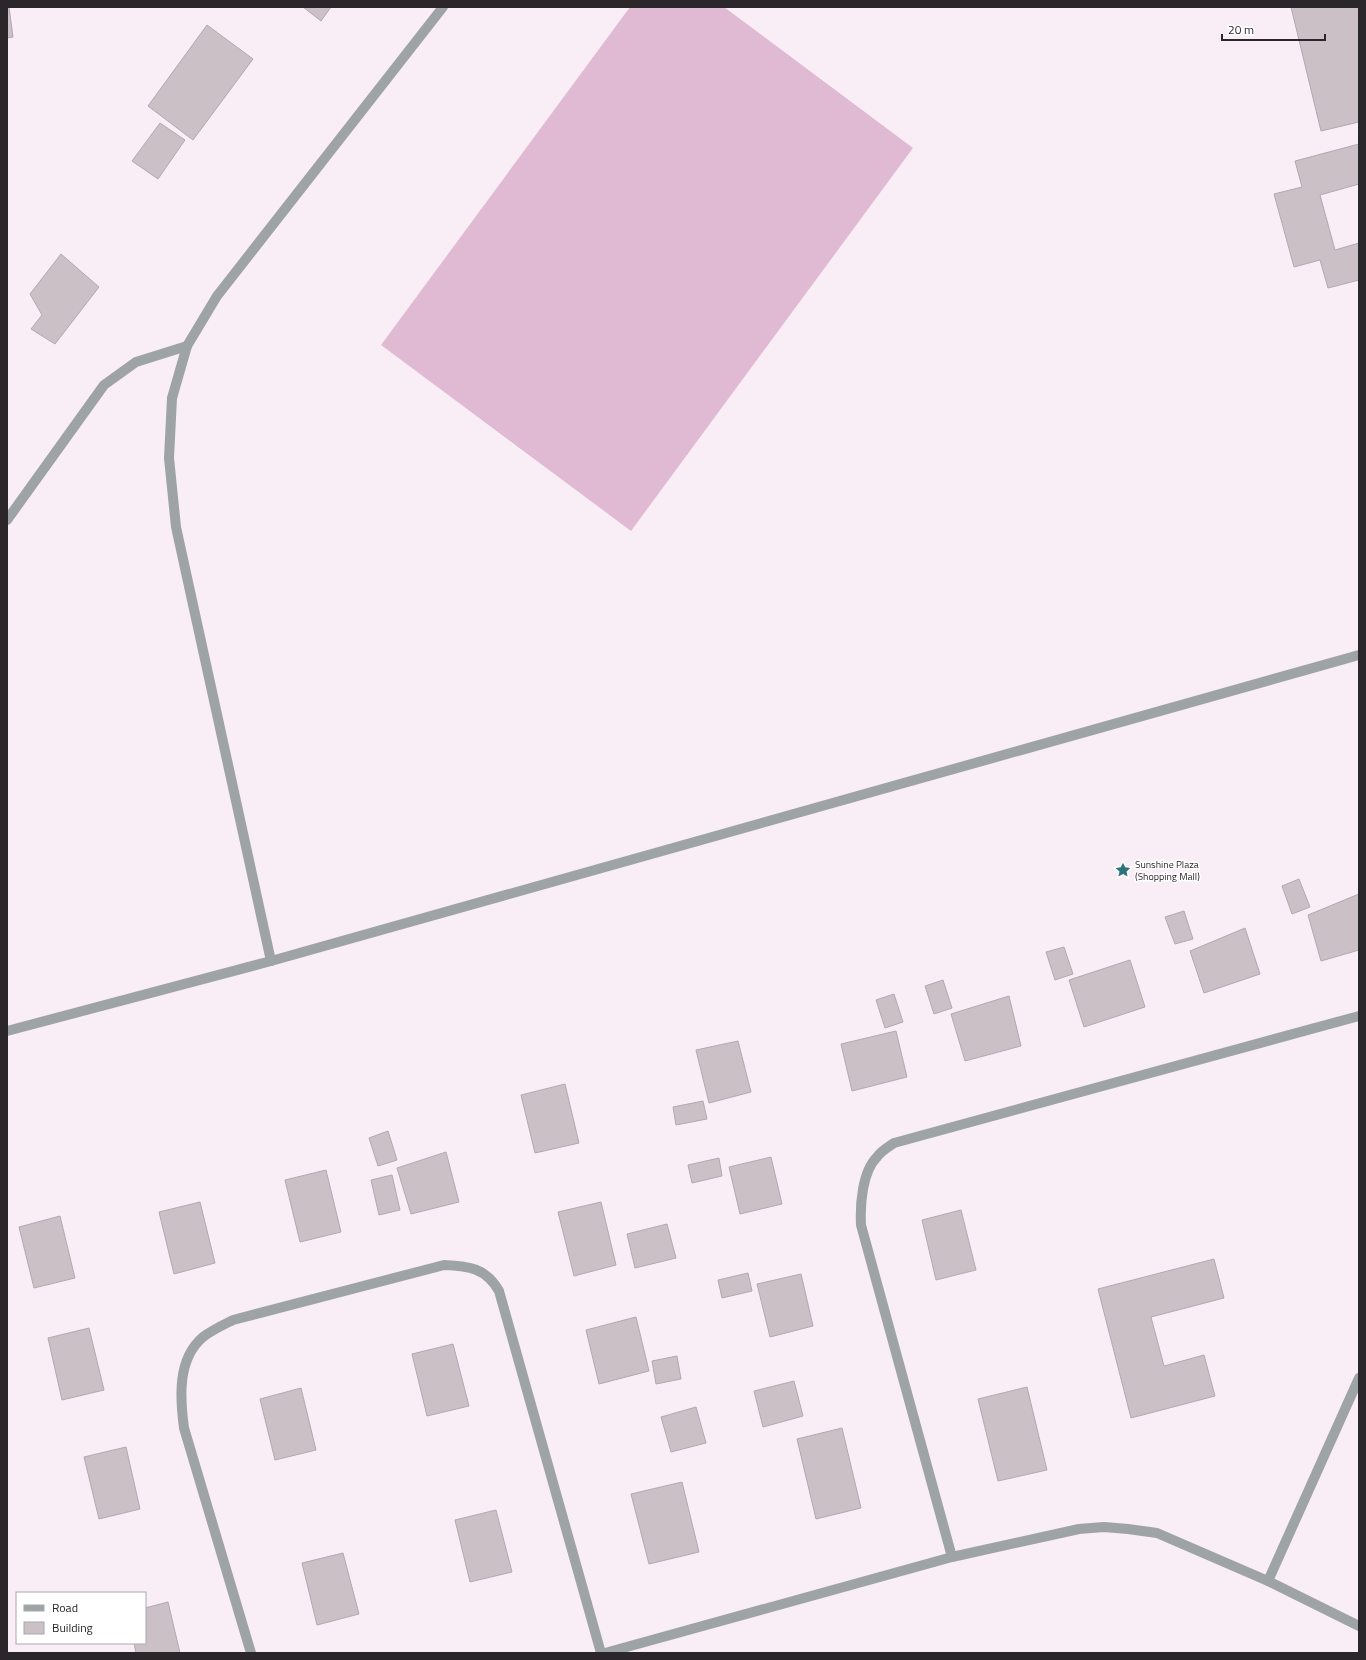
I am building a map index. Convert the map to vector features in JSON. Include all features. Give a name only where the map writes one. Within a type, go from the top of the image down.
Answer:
[{"type":"street","points":[[271,961],[176,526],[169,458],[172,398],[187,346],[217,296],[443,7]]},
{"type":"street","points":[[7,520],[104,385],[136,362],[187,346]]},
{"type":"street","points":[[7,1031],[271,961],[1359,655]]},
{"type":"street","points":[[952,1557],[861,1225],[860,1209],[863,1192],[868,1172],[876,1158],[894,1143],[1359,1016]]},
{"type":"street","points":[[250,1653],[184,1428],[180,1391],[189,1356],[202,1338],[232,1320],[444,1265],[467,1267],[479,1271],[493,1280],[499,1291],[601,1653]]},
{"type":"street","points":[[1268,1581],[1359,1378]]},
{"type":"street","points":[[605,1653],[952,1557],[1079,1530],[1104,1527],[1128,1528],[1156,1533],[1268,1581],[1359,1626]]},
{"type":"shaded area","points":[[630,7],[724,7],[913,148],[631,531],[381,345]]},
{"type":"building","points":[[7,7],[9,7],[13,37],[7,38]]},
{"type":"building","points":[[303,7],[331,7],[321,21]]},
{"type":"building","points":[[1291,7],[1359,7],[1359,122],[1321,131]]},
{"type":"building","points":[[207,25],[253,59],[193,140],[148,106]]},
{"type":"building","points":[[160,123],[185,140],[158,179],[132,161]]},
{"type":"building","points":[[1359,144],[1359,184],[1320,195],[1335,250],[1359,243],[1359,280],[1328,288],[1320,260],[1294,267],[1274,194],[1302,187],[1295,161]]},
{"type":"building","points":[[61,254],[99,287],[55,344],[31,329],[42,315],[30,294]]},
{"type":"building","points":[[1299,879],[1310,907],[1292,914],[1282,886]]},
{"type":"building","points":[[1359,894],[1359,950],[1321,961],[1308,915]]},
{"type":"building","points":[[1184,911],[1193,939],[1175,944],[1165,917]]},
{"type":"building","points":[[1245,928],[1260,974],[1204,993],[1190,951]]},
{"type":"building","points":[[1064,947],[1073,974],[1055,980],[1046,952]]},
{"type":"building","points":[[1130,960],[1145,1007],[1084,1027],[1069,980]]},
{"type":"building","points":[[943,980],[952,1008],[934,1014],[925,986]]},
{"type":"building","points":[[894,994],[903,1022],[885,1028],[876,1000]]},
{"type":"building","points":[[1009,996],[1021,1046],[965,1061],[951,1014]]},
{"type":"building","points":[[896,1031],[907,1077],[852,1091],[841,1044]]},
{"type":"building","points":[[738,1041],[751,1092],[709,1103],[696,1050]]},
{"type":"building","points":[[565,1084],[579,1143],[535,1153],[521,1095]]},
{"type":"building","points":[[703,1101],[707,1119],[676,1125],[673,1107]]},
{"type":"building","points":[[388,1131],[397,1160],[378,1166],[369,1138]]},
{"type":"building","points":[[446,1152],[459,1202],[411,1214],[397,1168]]},
{"type":"building","points":[[771,1157],[782,1204],[740,1214],[729,1167]]},
{"type":"building","points":[[719,1158],[722,1176],[692,1183],[688,1165]]},
{"type":"building","points":[[326,1170],[341,1232],[300,1242],[285,1180]]},
{"type":"building","points":[[392,1175],[400,1210],[379,1215],[371,1180]]},
{"type":"building","points":[[200,1202],[215,1263],[174,1274],[159,1212]]},
{"type":"building","points":[[601,1202],[616,1265],[574,1276],[558,1212]]},
{"type":"building","points":[[961,1210],[976,1270],[936,1280],[922,1220]]},
{"type":"building","points":[[60,1216],[75,1278],[34,1288],[19,1227]]},
{"type":"building","points":[[667,1224],[676,1258],[635,1268],[627,1234]]},
{"type":"building","points":[[1214,1259],[1224,1298],[1151,1317],[1164,1366],[1204,1355],[1215,1396],[1131,1418],[1098,1289]]},
{"type":"building","points":[[748,1273],[752,1291],[722,1298],[718,1280]]},
{"type":"building","points":[[801,1274],[813,1326],[770,1337],[757,1284]]},
{"type":"building","points":[[636,1317],[649,1371],[599,1384],[586,1330]]},
{"type":"building","points":[[89,1328],[104,1390],[62,1400],[48,1338]]},
{"type":"building","points":[[453,1344],[469,1406],[427,1416],[412,1354]]},
{"type":"building","points":[[677,1356],[681,1379],[656,1384],[652,1361]]},
{"type":"building","points":[[794,1381],[803,1416],[763,1427],[754,1391]]},
{"type":"building","points":[[1027,1387],[1047,1470],[998,1481],[978,1399]]},
{"type":"building","points":[[301,1388],[316,1450],[275,1460],[260,1399]]},
{"type":"building","points":[[696,1407],[706,1443],[671,1452],[661,1417]]},
{"type":"building","points":[[842,1428],[861,1508],[816,1519],[797,1439]]},
{"type":"building","points":[[126,1447],[140,1509],[99,1519],[84,1457]]},
{"type":"building","points":[[682,1482],[699,1552],[649,1564],[631,1494]]},
{"type":"building","points":[[496,1510],[512,1572],[470,1582],[455,1520]]},
{"type":"building","points":[[343,1553],[359,1614],[317,1625],[302,1563]]},
{"type":"building","points":[[168,1602],[180,1653],[136,1653],[134,1644],[146,1644],[146,1608]]},
{"type":"place","name":"Sunshine Plaza (Shopping Mall)","points":[[1123,870]]}]
